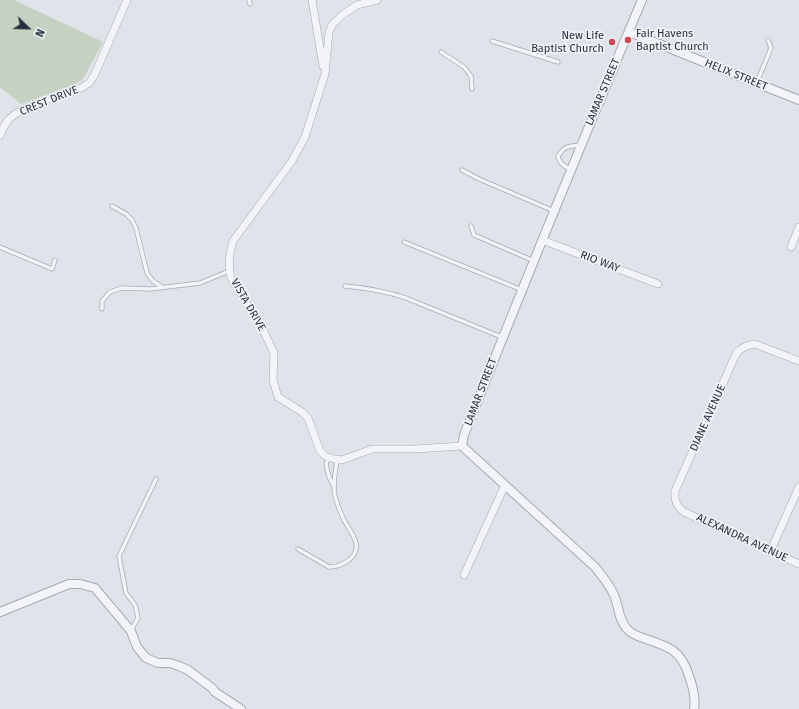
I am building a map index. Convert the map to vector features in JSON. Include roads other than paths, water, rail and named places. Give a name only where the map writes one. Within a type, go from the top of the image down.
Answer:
[{"type":"street","name":"CREST DRIVE","points":[[0,136],[9,120],[19,112],[81,88],[89,83],[94,76],[127,0]]},
{"type":"street","points":[[312,0],[325,74]]},
{"type":"street","name":"VISTA DRIVE","points":[[334,459],[325,456],[320,451],[308,418],[302,412],[278,397],[273,380],[274,353],[264,332],[231,278],[229,271],[229,256],[233,241],[292,161],[306,137],[325,74],[329,32],[332,24],[357,5],[377,0]]},
{"type":"street","name":"LAMAR STREET","points":[[462,446],[464,435],[542,240],[642,0]]},
{"type":"street","name":"HELIX STREET","points":[[629,32],[799,100]]},
{"type":"street","points":[[791,247],[799,227]]},
{"type":"street","name":"RIO WAY","points":[[542,240],[658,284]]},
{"type":"street","name":"DIANE AVENUE","points":[[684,512],[676,503],[675,491],[736,354],[740,349],[748,345],[755,344],[799,361]]},
{"type":"street","points":[[334,459],[342,460],[372,449],[415,449],[462,446],[595,567],[615,596],[619,614],[623,624],[629,632],[670,647],[680,655],[687,666],[693,689],[695,702],[694,709]]},
{"type":"street","points":[[464,575],[504,485]]},
{"type":"street","points":[[770,552],[799,487]]},
{"type":"street","name":"ALEXANDRA AVENUE","points":[[684,512],[799,564]]},
{"type":"street","points":[[0,612],[69,584],[80,584],[95,588],[131,631],[137,647],[146,658],[158,663],[170,663],[188,670],[212,688],[215,692],[241,709]]},
{"type":"lane","points":[[756,83],[771,48],[768,40]]},
{"type":"lane","points":[[492,41],[558,62]]},
{"type":"lane","points":[[441,52],[464,67],[471,76],[472,89]]},
{"type":"lane","points":[[571,169],[560,163],[558,157],[562,150],[569,146],[581,144]]},
{"type":"lane","points":[[462,170],[479,179],[554,211]]},
{"type":"lane","points":[[112,206],[126,214],[132,220],[136,228],[147,273],[162,287]]},
{"type":"lane","points":[[471,226],[474,235],[534,261]]},
{"type":"lane","points":[[404,242],[522,290]]},
{"type":"lane","points":[[0,247],[52,269],[55,260]]},
{"type":"lane","points":[[102,309],[102,301],[110,292],[115,290],[122,288],[150,289],[200,283],[229,271]]},
{"type":"lane","points":[[345,286],[366,288],[391,293],[406,298],[499,336],[502,340]]},
{"type":"lane","points":[[298,548],[329,567],[335,567],[343,564],[354,556],[356,545],[335,498],[334,459],[326,463],[326,468],[334,486]]},
{"type":"lane","points":[[131,631],[138,618],[135,605],[126,593],[119,556],[156,479]]},
{"type":"place","name":"Fair Havens Baptist Church","points":[[628,40]]},
{"type":"place","name":"New Life Baptist Church","points":[[612,42]]}]
